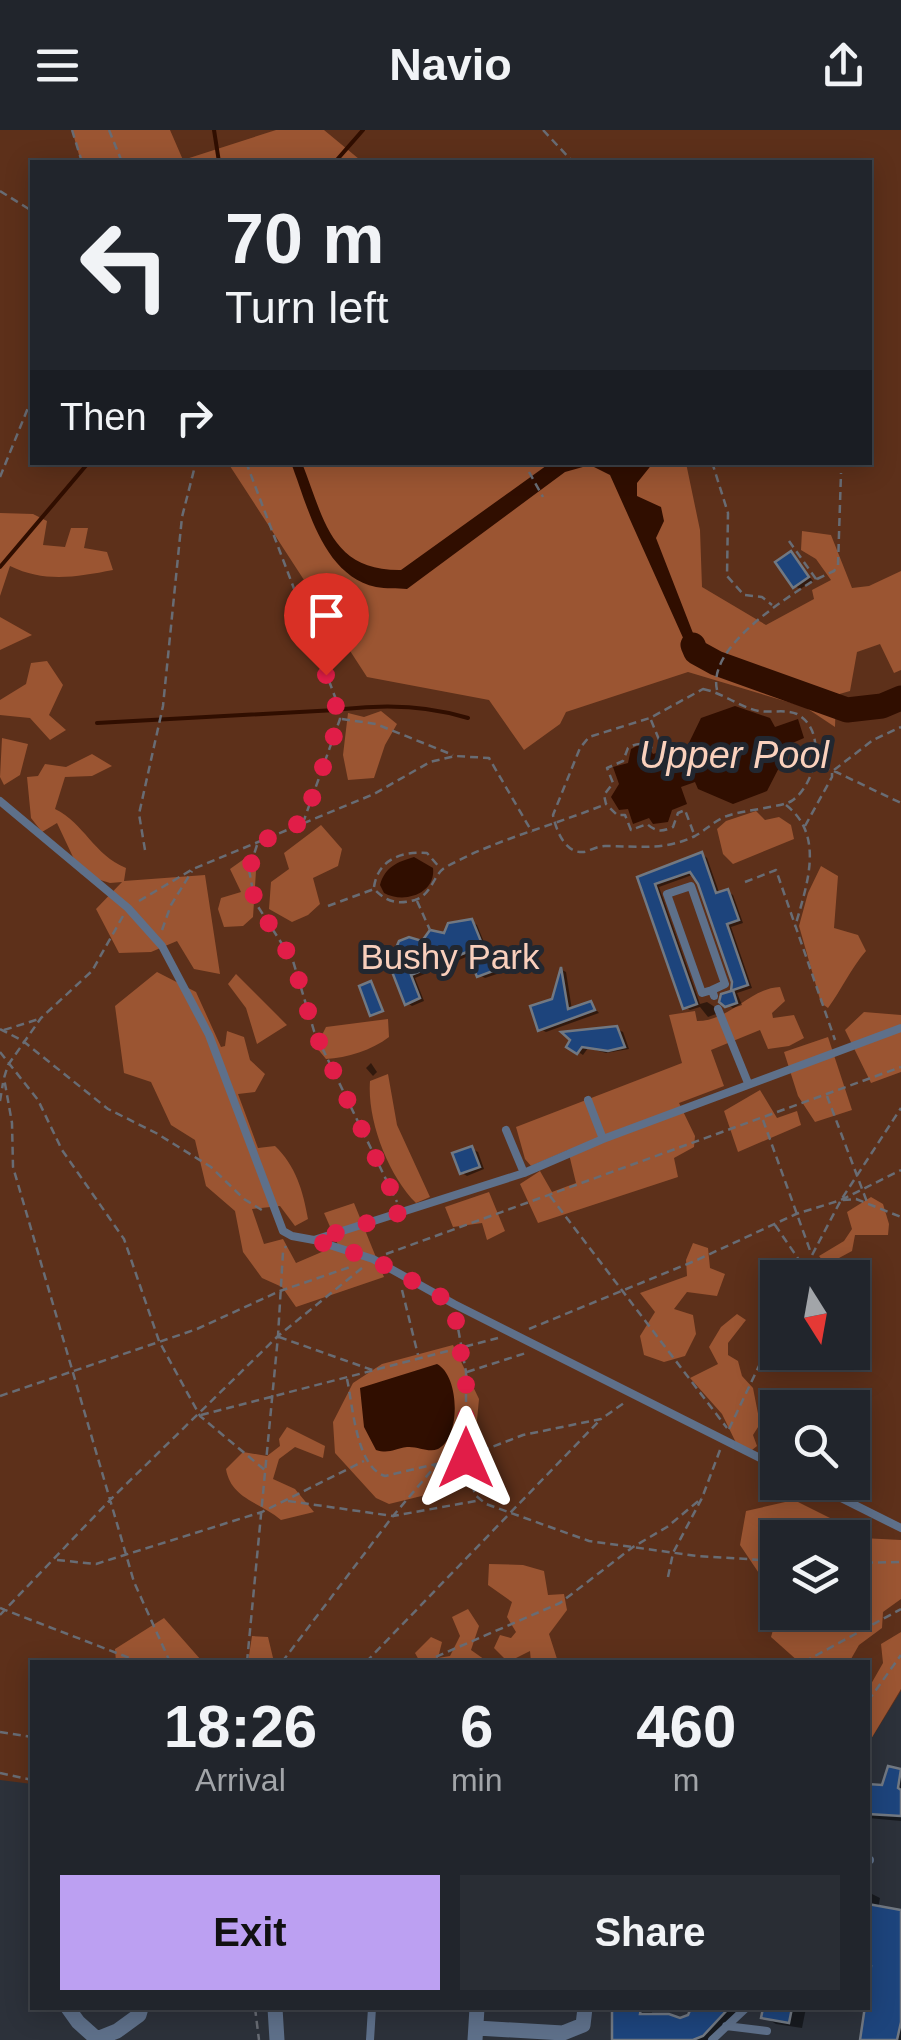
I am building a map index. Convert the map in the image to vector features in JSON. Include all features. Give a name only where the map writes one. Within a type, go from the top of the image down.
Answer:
[{"type":"street","points":[[69,2010],[97,2040],[117,2031],[140,2015],[141,2010]]},
{"type":"street","points":[[274,2010],[278,2040]]},
{"type":"street","points":[[476,2034],[563,2034],[582,2026],[584,2010]]},
{"type":"lane","points":[[0,800],[128,908],[162,946],[208,1034],[283,1231],[373,1259],[760,1458]]},
{"type":"lane","points":[[691,886],[725,984],[713,993],[702,993],[667,894],[691,886]]},
{"type":"lane","points":[[718,1009],[748,1084]]},
{"type":"lane","points":[[314,1240],[524,1173],[603,1139],[901,1028]]},
{"type":"lane","points":[[588,1100],[603,1139]]},
{"type":"lane","points":[[506,1130],[524,1173]]},
{"type":"lane","points":[[844,1500],[901,1528]]},
{"type":"lane","points":[[370,2040],[372,2010]]},
{"type":"lane","points":[[712,2040],[744,2010]]},
{"type":"lane","points":[[726,2026],[767,2031]]},
{"type":"path","points":[[72,130],[81,160]]},
{"type":"path","points":[[109,130],[121,160]]},
{"type":"path","points":[[543,130],[571,160]]},
{"type":"path","points":[[0,191],[30,210]]},
{"type":"path","points":[[0,477],[30,403]]},
{"type":"path","points":[[144,850],[139,814],[164,706],[182,517],[195,465]]},
{"type":"path","points":[[247,465],[340,710],[304,821]]},
{"type":"path","points":[[713,465],[728,513],[726,566],[734,586],[744,595],[762,597],[774,606]]},
{"type":"path","points":[[530,472],[543,497]]},
{"type":"path","points":[[717,692],[715,682],[730,647],[774,606],[838,565],[841,474]]},
{"type":"path","points":[[789,542],[816,580]]},
{"type":"path","points":[[703,689],[757,710],[793,712],[805,720],[816,743],[815,764],[799,794],[785,804],[725,816],[694,836],[648,850],[603,845],[574,852],[566,846],[552,815],[580,748],[588,738],[650,718],[715,682]]},
{"type":"path","points":[[650,718],[662,747],[654,750],[646,744],[636,744],[628,748],[623,761],[607,768],[613,783],[604,795],[606,804],[617,814],[625,815],[630,830],[647,824],[654,831],[673,828],[678,813],[686,810],[694,836]]},
{"type":"path","points":[[340,719],[376,724],[456,756]]},
{"type":"path","points":[[832,770],[873,740],[901,727]]},
{"type":"path","points":[[0,1101],[8,1065],[23,1040],[41,1018],[92,972],[128,908],[192,869],[374,794],[430,762],[456,756],[489,758],[532,832]]},
{"type":"path","points":[[815,764],[901,803]]},
{"type":"path","points":[[805,827],[832,770]]},
{"type":"path","points":[[374,888],[384,899],[398,903],[417,899],[425,896],[440,869],[606,804]]},
{"type":"path","points":[[785,804],[805,827],[811,867],[795,929]]},
{"type":"path","points":[[258,843],[249,870],[255,902],[293,961],[314,1031],[402,1212]]},
{"type":"path","points":[[374,888],[381,866],[398,855],[427,853],[440,869]]},
{"type":"path","points":[[162,946],[163,924],[192,869]]},
{"type":"path","points":[[745,882],[776,870],[838,1050]]},
{"type":"path","points":[[328,906],[374,888]]},
{"type":"path","points":[[417,899],[430,930]]},
{"type":"path","points":[[1,1030],[41,1018]]},
{"type":"path","points":[[1,1030],[23,1040],[108,1109],[156,1133],[211,1168],[244,1199],[276,1220]]},
{"type":"path","points":[[0,1052],[38,1100],[62,1150],[124,1239],[159,1341],[200,1416],[266,1471]]},
{"type":"path","points":[[4,1078],[12,1122],[13,1167],[134,1582],[169,1660]]},
{"type":"path","points":[[826,1094],[866,1202]]},
{"type":"path","points":[[810,1260],[841,1200],[901,1108]]},
{"type":"path","points":[[762,1118],[812,1256]]},
{"type":"path","points":[[200,1416],[377,1372],[459,1346],[515,1335],[796,1214],[841,1200],[901,1170]]},
{"type":"path","points":[[549,1195],[728,1430]]},
{"type":"path","points":[[841,1200],[856,1199],[901,1217]]},
{"type":"path","points":[[775,1225],[799,1260]]},
{"type":"path","points":[[248,1660],[282,1252],[292,1236]]},
{"type":"path","points":[[0,1396],[222,1319],[280,1291],[373,1259]]},
{"type":"path","points":[[398,1274],[419,1358]]},
{"type":"path","points":[[454,1304],[466,1372],[466,1458],[475,1496],[588,1542],[697,1556],[760,1559]]},
{"type":"path","points":[[278,1336],[377,1372]]},
{"type":"path","points":[[466,1372],[542,1348]]},
{"type":"path","points":[[346,1377],[365,1460],[373,1472],[385,1476],[466,1458],[523,1435],[601,1419]]},
{"type":"path","points":[[368,1660],[601,1419],[633,1396]]},
{"type":"path","points":[[53,1559],[96,1564],[262,1512],[365,1460]]},
{"type":"path","points":[[284,1660],[393,1516],[438,1464]]},
{"type":"path","points":[[429,1660],[560,1603],[702,1498]]},
{"type":"path","points":[[286,1500],[393,1516],[481,1500]]},
{"type":"path","points":[[870,1563],[901,1562]]},
{"type":"path","points":[[0,1608],[135,1660]]},
{"type":"path","points":[[808,1660],[901,1609]]},
{"type":"path","points":[[870,1697],[901,1655]]},
{"type":"path","points":[[0,1732],[30,1737]]},
{"type":"path","points":[[0,1773],[30,1780]]},
{"type":"path","points":[[255,2010],[260,2040]]},
{"type":"green space","name":"Bushy Park","points":[[0,130],[901,130],[901,1691],[870,1741],[870,1660],[30,1660],[30,1784],[0,1780]]},
{"type":"shaded area","points":[[72,130],[170,130],[183,160],[80,160]]},
{"type":"shaded area","points":[[276,130],[324,130],[359,159],[183,160]]},
{"type":"shaded area","points":[[229,465],[686,465],[700,530],[702,587],[766,625],[814,599],[812,590],[831,580],[816,559],[801,550],[802,531],[831,535],[852,588],[869,586],[901,571],[901,670],[894,673],[880,644],[857,652],[850,691],[836,695],[835,727],[805,707],[688,672],[566,712],[560,724],[524,750],[489,700],[367,677]]},
{"type":"shaded area","points":[[0,513],[33,514],[47,521],[43,545],[65,547],[71,528],[88,528],[84,548],[107,552],[113,570],[48,577],[10,566],[0,596]]},
{"type":"shaded area","points":[[0,617],[32,635],[0,650]]},
{"type":"shaded area","points":[[47,661],[63,685],[49,715],[66,730],[50,740],[30,718],[0,715],[0,700],[26,684],[31,663]]},
{"type":"shaded area","points":[[381,711],[397,724],[374,778],[348,780],[343,755],[348,713],[364,717]]},
{"type":"shaded area","points":[[2,738],[28,744],[20,775],[4,785],[0,777]]},
{"type":"shaded area","points":[[92,754],[112,766],[92,776],[65,777],[55,809],[74,822],[105,855],[126,868],[124,881],[205,875],[220,974],[194,969],[177,941],[151,952],[119,953],[96,909],[122,882],[110,883],[81,874],[57,823],[42,832],[31,818],[27,777],[38,776],[45,764],[66,767]]},
{"type":"shaded area","points":[[756,811],[765,820],[779,817],[791,825],[794,839],[733,864],[723,854],[717,829],[726,821]]},
{"type":"shaded area","points":[[321,825],[342,849],[338,866],[313,878],[320,904],[292,922],[269,909],[271,882],[289,869],[284,853]]},
{"type":"shaded area","points":[[244,859],[256,871],[253,917],[243,926],[224,927],[218,909],[221,898],[241,892],[230,869]]},
{"type":"shaded area","points":[[821,866],[838,876],[834,928],[858,935],[866,951],[828,1008],[821,1003],[799,926]]},
{"type":"shaded area","points":[[157,972],[196,992],[221,1047],[225,1046],[227,1031],[244,1037],[250,1060],[265,1074],[255,1092],[238,1094],[258,1148],[275,1146],[293,1171],[308,1219],[295,1226],[280,1206],[252,1209],[264,1244],[283,1239],[296,1263],[338,1245],[324,1213],[354,1203],[384,1277],[296,1307],[282,1287],[262,1278],[243,1252],[235,1211],[206,1186],[195,1140],[171,1125],[151,1082],[124,1073],[115,1006]]},
{"type":"shaded area","points":[[236,974],[287,1025],[257,1044],[246,1008],[228,984]]},
{"type":"shaded area","points":[[780,987],[785,1001],[772,1013],[773,1018],[794,1015],[804,1038],[789,1046],[768,1049],[760,1030],[711,1050],[724,1086],[679,1103],[695,1136],[694,1147],[674,1158],[678,1177],[538,1223],[520,1184],[540,1171],[552,1192],[576,1183],[568,1150],[531,1166],[525,1159],[516,1127],[682,1063],[669,1015],[695,1011],[697,1021],[709,1020],[759,993]]},
{"type":"shaded area","points":[[864,1012],[901,1015],[901,1072],[871,1083],[845,1030]]},
{"type":"shaded area","points":[[388,1019],[389,1037],[367,1049],[326,1059],[316,1047],[326,1027]]},
{"type":"shaded area","points":[[828,1037],[852,1110],[815,1122],[798,1096],[784,1052]]},
{"type":"shaded area","points":[[388,1074],[397,1125],[430,1197],[416,1203],[388,1162],[372,1113],[370,1081]]},
{"type":"shaded area","points":[[760,1090],[777,1118],[797,1111],[801,1125],[738,1152],[724,1111]]},
{"type":"shaded area","points":[[489,1192],[505,1231],[487,1240],[482,1223],[453,1227],[445,1207]]},
{"type":"shaded area","points":[[871,1197],[883,1204],[888,1235],[855,1235],[852,1251],[835,1260],[822,1260],[819,1256],[844,1241],[852,1229],[847,1212]]},
{"type":"shaded area","points":[[693,1243],[708,1248],[710,1268],[725,1274],[717,1296],[687,1292],[674,1309],[693,1315],[696,1334],[685,1356],[664,1362],[644,1355],[640,1336],[655,1312],[640,1293],[687,1276],[686,1260]]},
{"type":"shaded area","points":[[737,1314],[746,1320],[728,1343],[728,1355],[738,1361],[742,1376],[753,1388],[760,1424],[753,1435],[757,1446],[747,1454],[740,1451],[722,1414],[690,1378],[718,1364],[709,1347],[721,1327]]},
{"type":"shaded area","points":[[453,1345],[479,1399],[475,1441],[442,1491],[389,1504],[376,1498],[335,1453],[333,1422],[353,1383],[382,1364]]},
{"type":"shaded area","points":[[287,1427],[325,1446],[323,1458],[295,1447],[279,1459],[273,1479],[295,1489],[314,1512],[281,1520],[240,1494],[226,1469],[243,1452],[267,1456],[280,1446],[279,1439]]},
{"type":"shaded area","points":[[794,1500],[834,1520],[760,1520],[760,1575],[740,1545],[746,1511]]},
{"type":"shaded area","points":[[870,1538],[901,1540],[901,1599],[883,1612],[882,1628],[859,1645],[851,1659],[797,1660],[771,1637],[773,1630],[870,1630]]},
{"type":"shaded area","points":[[489,1564],[523,1565],[544,1571],[548,1595],[564,1594],[567,1610],[549,1634],[557,1660],[531,1660],[530,1651],[506,1660],[494,1648],[500,1635],[511,1638],[516,1632],[507,1617],[512,1602],[488,1585]]},
{"type":"shaded area","points":[[468,1609],[479,1626],[471,1650],[485,1660],[419,1660],[415,1653],[431,1637],[442,1642],[438,1658],[450,1656],[460,1636],[452,1617]]},
{"type":"shaded area","points":[[164,1618],[201,1660],[116,1660],[115,1649]]},
{"type":"shaded area","points":[[901,1632],[901,1689],[870,1741],[870,1684],[883,1663],[881,1644]]},
{"type":"shaded area","points":[[252,1636],[268,1637],[274,1660],[248,1660]]},
{"type":"water","points":[[292,465],[303,465],[324,521],[344,551],[377,568],[401,570],[547,465],[590,465],[565,472],[407,589],[376,587],[342,569],[311,518]]},
{"type":"water","points":[[590,465],[651,465],[637,483],[637,496],[661,507],[664,521],[656,538],[698,646],[721,654],[709,668],[693,660],[610,475]]},
{"type":"water","name":"Upper Pool","points":[[735,706],[770,718],[775,727],[798,719],[804,738],[781,748],[784,758],[767,791],[733,804],[698,789],[695,782],[681,787],[687,804],[672,810],[668,822],[653,824],[649,818],[633,824],[628,809],[619,810],[611,797],[619,784],[613,767],[628,763],[631,749],[639,745],[648,747],[653,754],[667,750],[674,766],[687,761],[684,753],[701,718]]},
{"type":"water","points":[[414,857],[433,868],[433,877],[424,890],[409,897],[384,893],[380,885],[388,870]]},
{"type":"water","points":[[437,1364],[450,1381],[455,1407],[446,1443],[434,1450],[376,1450],[364,1427],[360,1388]]},
{"type":"building","points":[[791,551],[809,577],[793,588],[775,562]]},
{"type":"building","points":[[702,852],[716,893],[728,889],[739,920],[727,924],[748,985],[733,990],[737,1003],[725,1007],[719,1002],[721,994],[731,991],[732,982],[698,884],[690,872],[655,884],[697,1004],[683,1009],[637,877]]},
{"type":"building","points":[[472,919],[493,971],[477,977],[467,952],[411,975],[420,998],[405,1005],[389,964],[401,959],[396,948],[399,941],[409,937],[422,941],[430,930],[444,933],[448,923]]},
{"type":"building","points":[[561,967],[568,1009],[591,1001],[595,1010],[538,1031],[530,1006],[552,999]]},
{"type":"building","points":[[371,981],[383,1011],[370,1016],[359,986]]},
{"type":"building","points":[[617,1026],[625,1047],[608,1051],[582,1047],[577,1054],[566,1047],[570,1040],[561,1032]]},
{"type":"building","points":[[472,1146],[480,1167],[460,1174],[452,1153]]},
{"type":"building","points":[[888,1766],[901,1769],[901,1816],[870,1814],[870,1784],[882,1785]]},
{"type":"building","points":[[870,1904],[901,1910],[901,2022],[897,2040],[860,2040],[864,2010],[870,2010]]},
{"type":"building","points":[[612,2010],[641,2010],[640,2014],[680,2018],[690,2010],[727,2010],[703,2036],[693,2040],[612,2040]]},
{"type":"building","points":[[763,2010],[792,2010],[789,2023],[761,2018]]},
{"type":"waterway","points":[[214,130],[219,160]]},
{"type":"waterway","points":[[337,160],[363,130]]},
{"type":"waterway","points":[[0,567],[86,465]]},
{"type":"waterway","points":[[693,645],[696,652],[716,663],[847,710],[882,706],[901,698]]},
{"type":"waterway","points":[[344,709],[407,707],[468,718]]},
{"type":"waterway","points":[[97,723],[336,710]]},
{"type":"route","points":[[326,675],[340,719],[304,821],[258,843],[249,870],[255,902],[293,961],[314,1031],[402,1212],[314,1240],[373,1259],[454,1304],[466,1372],[466,1458]]}]
